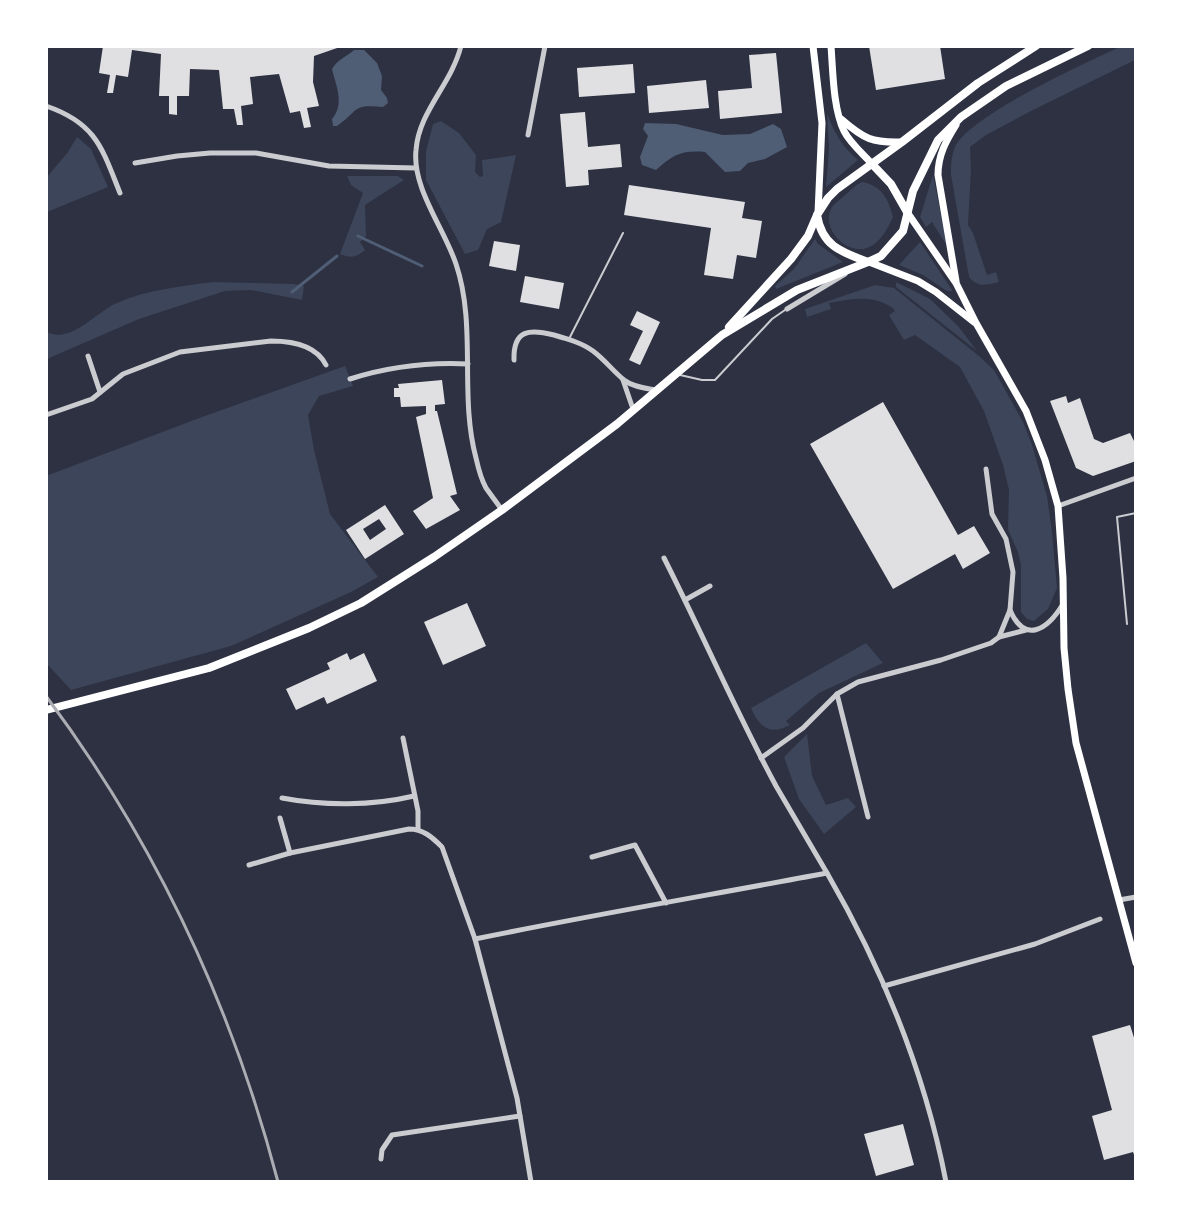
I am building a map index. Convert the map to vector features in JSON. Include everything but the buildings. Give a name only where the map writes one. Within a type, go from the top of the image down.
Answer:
[{"type":"main road","points":[[813,46],[822,123],[818,214],[824,236],[842,252],[918,281],[976,323]]},
{"type":"main road","points":[[831,46],[840,117],[845,132],[891,184],[907,212],[956,283],[1026,411],[1045,460],[1058,506],[1068,689],[1076,743],[1136,963]]},
{"type":"main road","points":[[722,335],[791,259],[808,236],[818,214],[837,189],[978,83],[1036,46]]},
{"type":"main road","points":[[46,710],[209,668],[309,628],[361,603],[434,557],[502,510],[617,424],[722,335],[796,290],[820,279],[851,270],[881,256],[903,231],[913,191],[938,140],[961,117],[1006,86],[1088,46]]},
{"type":"main road","points":[[840,117],[858,134],[872,141],[902,142]]},
{"type":"main road","points":[[956,283],[938,175],[938,161],[943,147],[961,117]]},
{"type":"street","points":[[461,46],[453,71],[419,131],[416,168],[422,188],[457,265],[465,311],[470,436],[485,486],[502,510]]},
{"type":"street","points":[[528,135],[545,46]]},
{"type":"street","points":[[46,106],[73,117],[89,130],[104,154],[120,193]]},
{"type":"street","points":[[135,163],[210,153],[256,153],[329,166],[416,168]]},
{"type":"street","points":[[787,309],[851,270]]},
{"type":"street","points":[[514,360],[516,342],[527,332],[533,331],[569,339],[591,350],[622,379],[638,387],[655,390]]},
{"type":"street","points":[[46,415],[92,399],[123,374],[171,355],[198,349],[271,340],[284,341],[307,347],[318,353],[326,365]]},
{"type":"street","points":[[87,356],[100,392]]},
{"type":"street","points":[[350,379],[387,369],[434,364],[468,364]]},
{"type":"street","points":[[622,379],[633,409]]},
{"type":"street","points":[[986,469],[992,514],[1005,539],[1013,572],[1010,610],[999,638]]},
{"type":"street","points":[[1058,506],[1136,478]]},
{"type":"street","points":[[664,558],[761,758],[827,873],[884,986],[927,1103],[946,1182]]},
{"type":"street","points":[[685,600],[710,586]]},
{"type":"street","points":[[761,758],[803,728],[837,694],[858,682],[941,660],[1026,630],[1036,631],[1045,627],[1063,604]]},
{"type":"street","points":[[1010,610],[1019,626],[1026,630]]},
{"type":"street","points":[[837,694],[868,817]]},
{"type":"street","points":[[402,738],[418,811],[418,829]]},
{"type":"street","points":[[282,798],[300,802],[369,803],[395,801],[414,796]]},
{"type":"street","points":[[280,818],[290,853]]},
{"type":"street","points":[[249,865],[290,853],[387,832],[418,829],[432,837],[442,847],[475,939],[517,1098],[531,1182]]},
{"type":"street","points":[[592,857],[635,845],[666,903]]},
{"type":"street","points":[[475,939],[566,920],[827,873]]},
{"type":"street","points":[[1119,900],[1136,897]]},
{"type":"street","points":[[884,986],[1035,944],[1100,919]]},
{"type":"street","points":[[381,1159],[382,1150],[392,1135],[520,1116]]},
{"type":"lane","points":[[569,339],[623,233]]},
{"type":"lane","points":[[674,374],[702,380],[715,380],[772,319],[787,309]]},
{"type":"lane","points":[[1127,624],[1117,517],[1136,513]]},
{"type":"shaded area","points":[[1122,46],[1135,47],[1135,60],[1033,110],[986,135],[970,147],[968,225],[973,233],[987,275],[996,272],[999,282],[986,285],[976,283],[969,277],[951,175],[955,147],[965,134],[1005,105]]},
{"type":"shaded area","points":[[354,50],[364,50],[377,63],[382,76],[381,90],[388,103],[383,107],[360,107],[337,126],[333,126],[332,119],[339,101],[332,69],[339,60]]},
{"type":"shaded area","points":[[827,113],[839,139],[858,160],[826,187],[829,148]]},
{"type":"shaded area","points":[[441,121],[459,133],[476,155],[475,172],[480,177],[483,176],[482,160],[516,155],[501,222],[487,229],[478,250],[465,254],[426,180],[426,151],[433,124]]},
{"type":"shaded area","points":[[645,123],[676,124],[723,135],[750,134],[773,124],[781,129],[787,147],[765,159],[748,163],[740,171],[725,172],[705,152],[678,155],[656,170],[642,165],[640,157],[648,136],[643,129]]},
{"type":"shaded area","points":[[77,137],[91,149],[108,187],[47,212],[47,177]]},
{"type":"shaded area","points":[[933,175],[947,246],[932,222],[926,227],[920,217]]},
{"type":"shaded area","points":[[347,176],[398,176],[404,180],[365,205],[366,236],[360,242],[365,250],[353,256],[340,254],[363,193],[351,185]]},
{"type":"shaded area","points":[[862,182],[875,186],[883,194],[893,217],[886,231],[876,243],[859,249],[852,248],[838,239],[830,225],[829,217],[833,205]]},
{"type":"shaded area","points":[[815,239],[818,244],[843,262],[776,289],[775,286],[794,269]]},
{"type":"shaded area","points":[[920,242],[952,291],[947,291],[923,275],[899,265]]},
{"type":"shaded area","points":[[213,282],[304,286],[302,300],[251,290],[225,291],[139,319],[47,359],[47,332],[56,335],[65,334],[109,307],[139,295]]},
{"type":"shaded area","points":[[896,282],[930,299],[958,326],[977,351],[896,287]]},
{"type":"shaded area","points":[[875,285],[894,288],[979,356],[994,370],[1023,422],[1047,496],[1057,588],[1048,609],[1034,621],[1027,619],[1021,612],[1021,565],[1008,530],[1009,490],[1003,465],[984,411],[960,367],[915,335],[904,340],[889,315],[895,311],[894,309],[878,301],[863,299],[829,303],[831,309],[807,317],[805,309]]},
{"type":"shaded area","points":[[345,366],[353,386],[319,396],[308,415],[330,514],[378,577],[351,592],[231,646],[71,690],[47,664],[46,476]]},
{"type":"shaded area","points":[[866,643],[883,663],[819,693],[786,721],[790,725],[777,730],[766,728],[758,720],[751,708]]},
{"type":"shaded area","points":[[807,734],[812,776],[826,805],[848,798],[856,807],[824,834],[799,799],[784,757]]},
{"type":"waterway","points":[[358,236],[422,266]]},
{"type":"waterway","points":[[292,292],[337,256]]},
{"type":"railway","points":[[46,696],[122,809],[186,928],[238,1052],[278,1182]]}]
